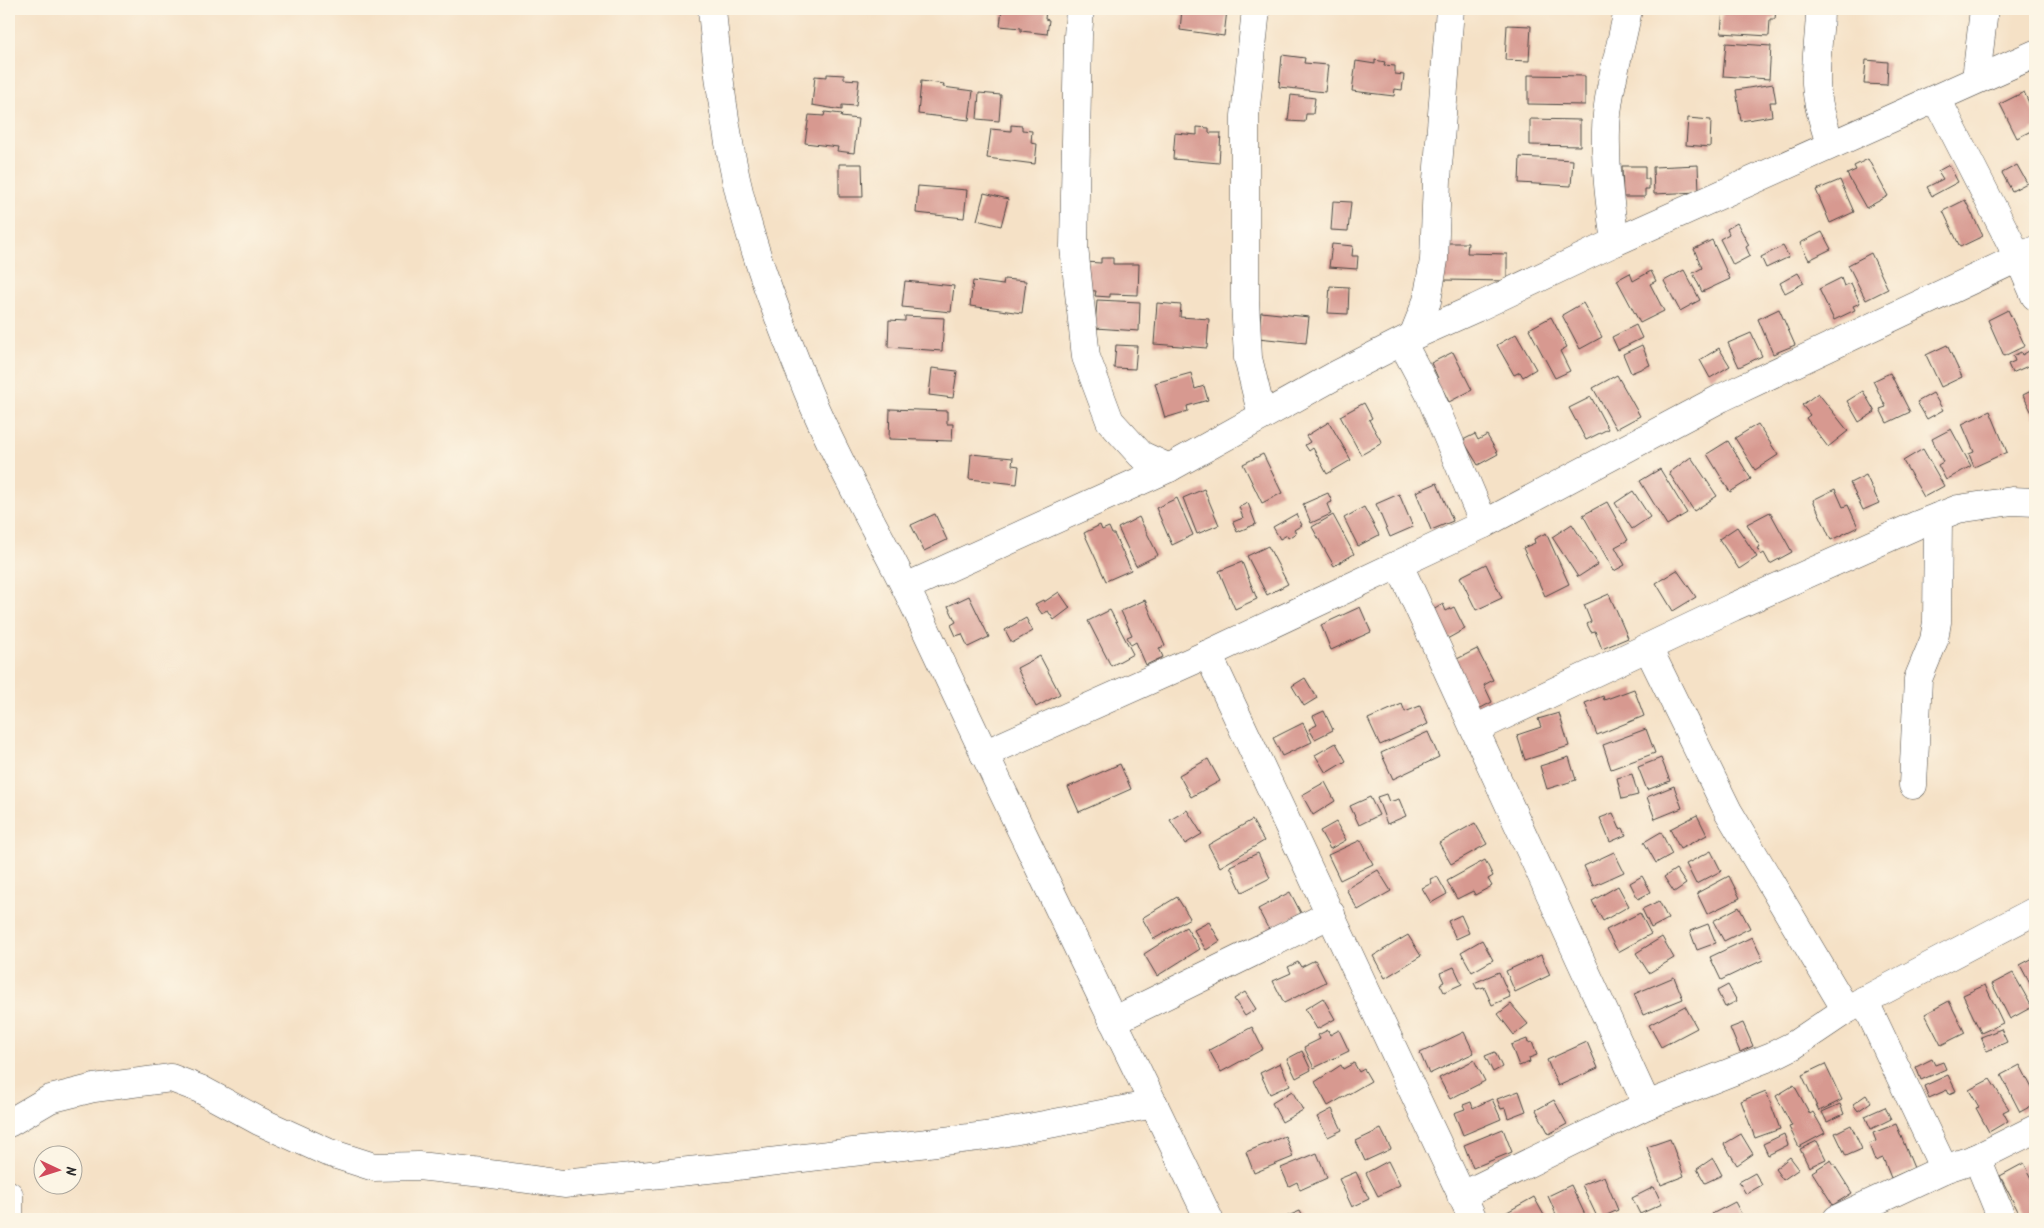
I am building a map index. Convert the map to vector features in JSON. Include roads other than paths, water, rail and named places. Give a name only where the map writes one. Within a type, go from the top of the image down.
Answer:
[{"type":"street","points":[[712,9],[718,77],[736,180],[763,272],[809,393],[857,497],[906,587],[984,754],[1209,1219]]},
{"type":"street","points":[[1080,9],[1074,247],[1086,357],[1110,421],[1141,455],[1169,468]]},
{"type":"street","points":[[1256,9],[1245,116],[1245,300],[1248,358],[1262,416]]},
{"type":"street","points":[[1450,9],[1431,282],[1427,301],[1408,339],[1484,524]]},
{"type":"street","points":[[1615,242],[1608,184],[1606,129],[1612,82],[1628,9]]},
{"type":"street","points":[[1820,9],[1816,77],[1817,94],[1830,145]]},
{"type":"street","points":[[1976,79],[1984,9]]},
{"type":"street","points":[[906,587],[1169,468],[1338,374],[1408,339],[1615,242],[2035,54]]},
{"type":"street","points":[[1937,98],[2027,253],[2035,296]]},
{"type":"street","points":[[984,754],[1208,654],[1399,565],[1484,524],[1721,398],[2027,253]]},
{"type":"street","points":[[1475,729],[1741,603],[1938,517],[1958,510],[2012,501],[2035,502]]},
{"type":"street","points":[[1913,784],[1918,680],[1934,640],[1936,622],[1938,517]]},
{"type":"street","points":[[1399,565],[1648,1105]]},
{"type":"street","points":[[1648,648],[1728,811],[1855,1005],[1944,1169]]},
{"type":"street","points":[[1208,654],[1467,1207],[1648,1105],[1772,1056],[1794,1045],[1855,1005],[2035,912]]},
{"type":"street","points":[[1113,1021],[1331,914]]},
{"type":"street","points":[[9,1123],[50,1099],[94,1088],[171,1078],[200,1089],[259,1121],[326,1152],[374,1167],[418,1166],[564,1184],[737,1166],[986,1136],[1154,1104]]},
{"type":"street","points":[[1848,1217],[1944,1169],[1976,1158],[2035,1129]]},
{"type":"street","points":[[1976,1158],[2002,1219]]},
{"type":"street","points":[[9,1195],[9,1213]]}]
